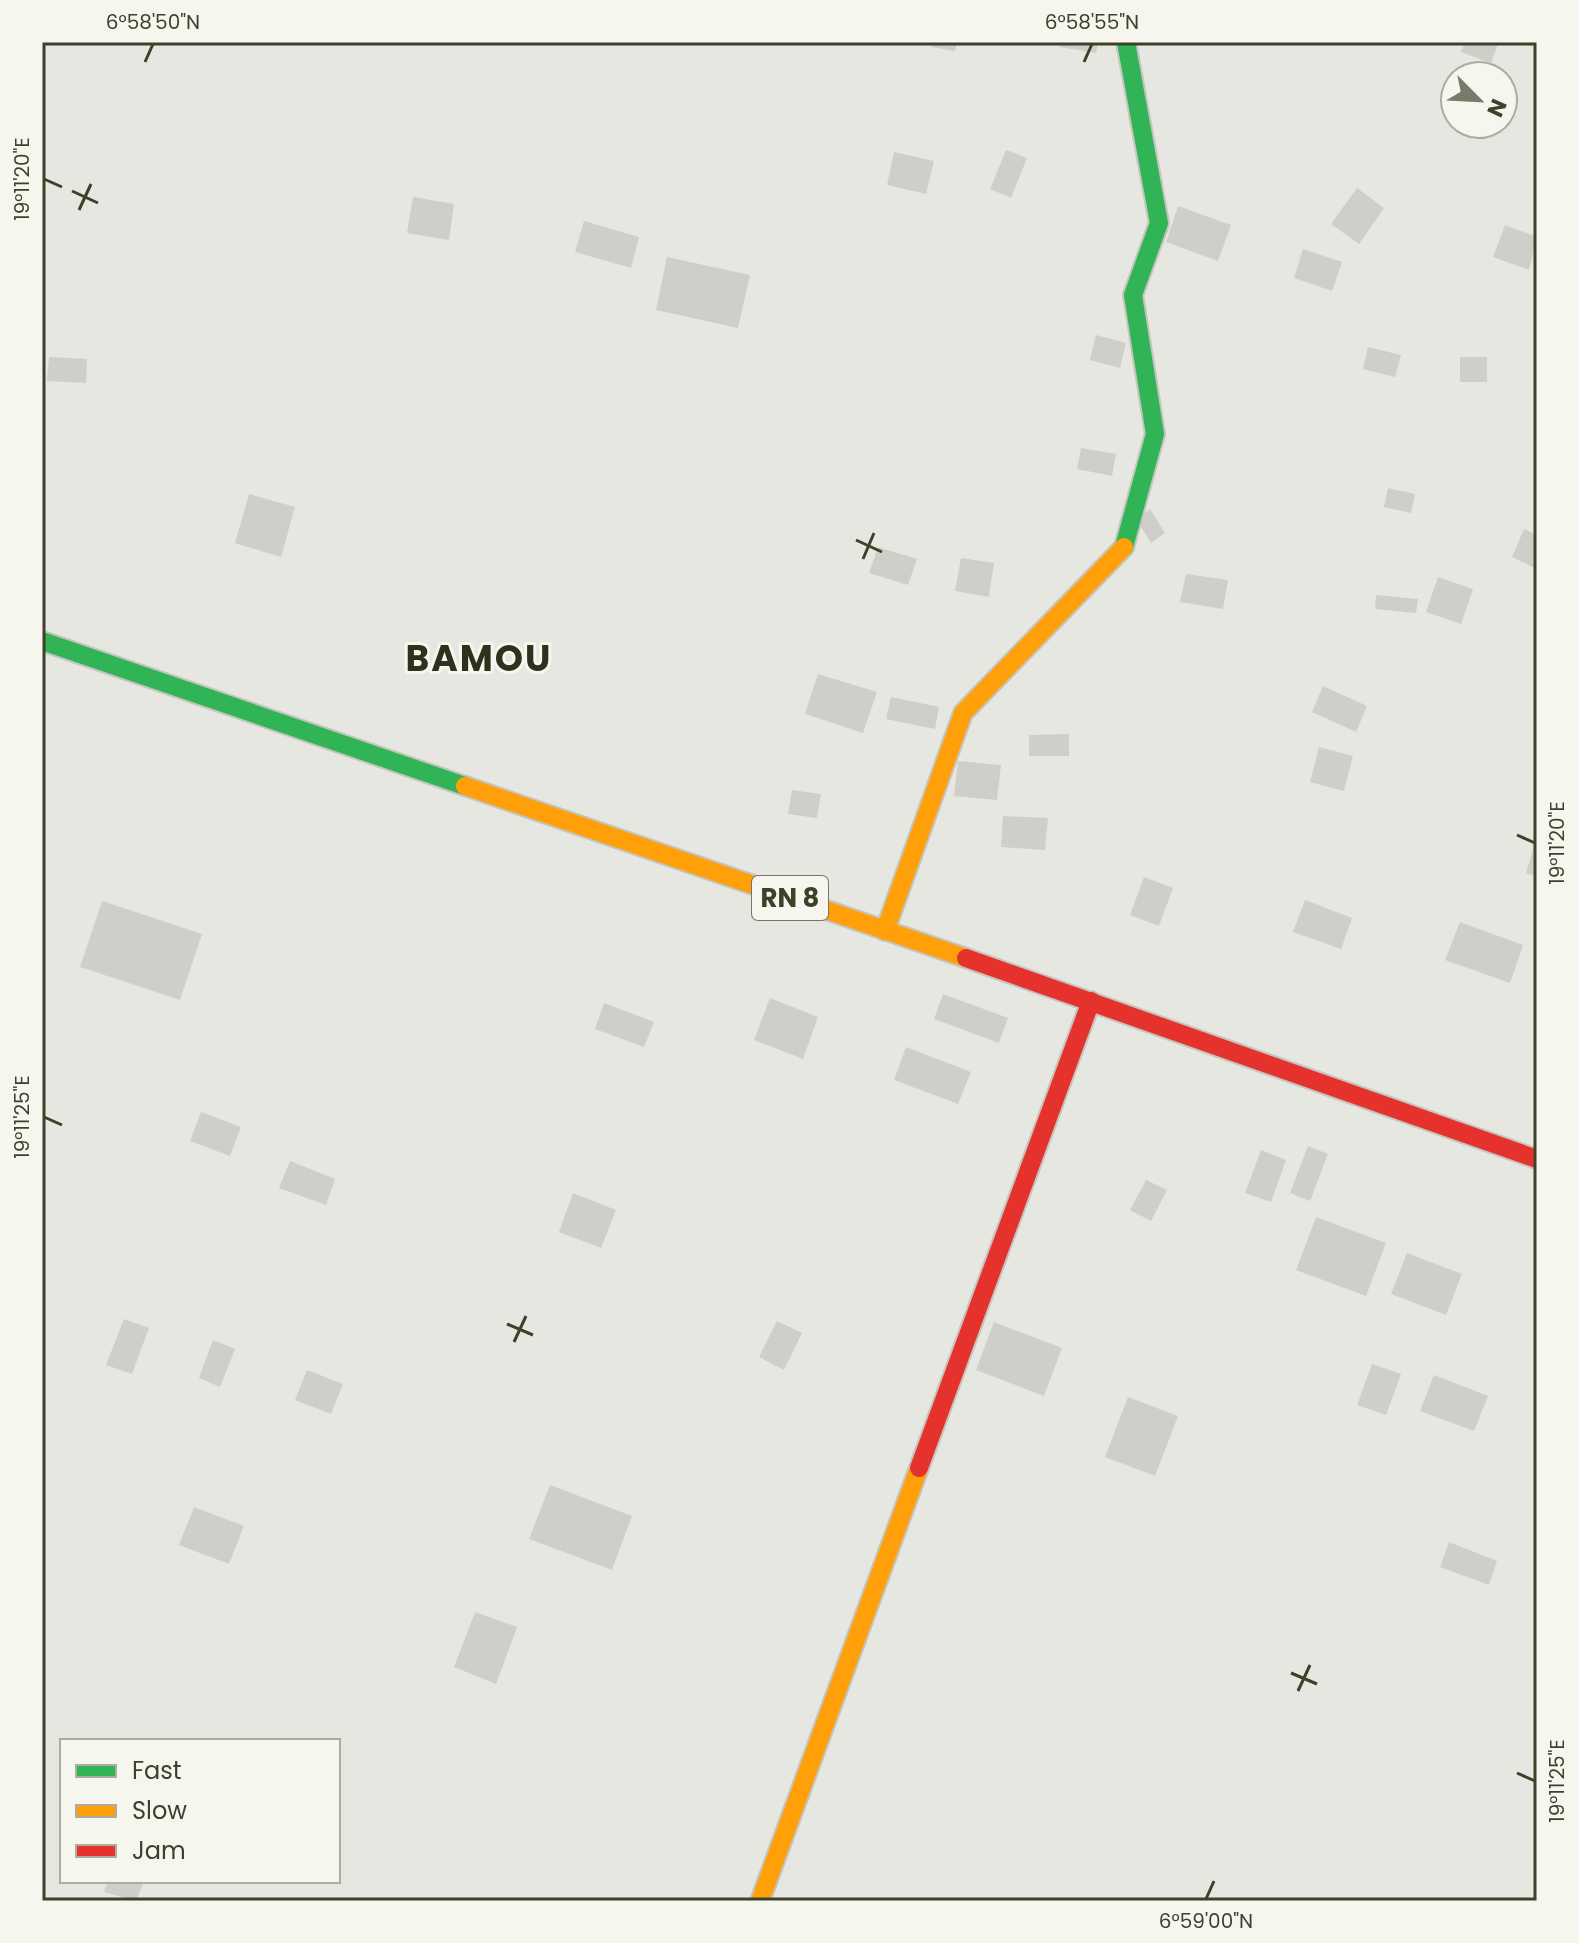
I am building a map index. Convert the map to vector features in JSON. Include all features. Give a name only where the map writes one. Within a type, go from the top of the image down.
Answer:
[{"type":"street","points":[[885,931],[963,713],[1123,550],[1155,434],[1133,295],[1159,223],[1126,42]]},
{"type":"street","name":"RN 8","points":[[42,641],[1091,1001],[1537,1159]]},
{"type":"street","points":[[760,1901],[1091,1001]]},
{"type":"building","points":[[933,42],[957,42],[955,51],[932,47]]},
{"type":"building","points":[[1061,42],[1098,42],[1096,53],[1060,47]]},
{"type":"building","points":[[1465,42],[1498,44],[1492,60],[1461,52]]},
{"type":"building","points":[[1006,150],[1027,158],[1011,198],[990,189]]},
{"type":"building","points":[[894,152],[934,161],[926,194],[887,185]]},
{"type":"building","points":[[1357,188],[1384,208],[1359,244],[1331,224]]},
{"type":"building","points":[[413,197],[454,204],[449,240],[407,233]]},
{"type":"building","points":[[1178,206],[1231,225],[1218,261],[1166,242]]},
{"type":"building","points":[[584,221],[639,237],[631,268],[575,252]]},
{"type":"building","points":[[1505,225],[1537,237],[1529,270],[1493,257]]},
{"type":"building","points":[[1303,249],[1342,262],[1332,291],[1294,278]]},
{"type":"building","points":[[667,257],[750,275],[738,328],[656,310]]},
{"type":"building","points":[[1096,335],[1126,343],[1120,368],[1090,360]]},
{"type":"building","points":[[1368,347],[1401,355],[1395,377],[1363,369]]},
{"type":"building","points":[[49,357],[87,359],[86,383],[47,381]]},
{"type":"building","points":[[1460,357],[1487,357],[1487,382],[1460,382]]},
{"type":"building","points":[[1081,448],[1116,454],[1112,476],[1077,469]]},
{"type":"building","points":[[1388,488],[1415,494],[1411,513],[1384,507]]},
{"type":"building","points":[[249,494],[295,507],[281,557],[235,543]]},
{"type":"building","points":[[1150,509],[1165,533],[1151,543],[1136,519]]},
{"type":"building","points":[[1524,529],[1537,535],[1537,569],[1512,557]]},
{"type":"building","points":[[878,547],[917,559],[908,585],[869,573]]},
{"type":"building","points":[[961,558],[994,563],[989,597],[955,591]]},
{"type":"building","points":[[1186,574],[1228,580],[1223,609],[1180,602]]},
{"type":"building","points":[[1438,577],[1473,589],[1461,624],[1426,612]]},
{"type":"building","points":[[1376,595],[1418,599],[1416,613],[1375,609]]},
{"type":"building","points":[[818,674],[877,692],[863,733],[805,714]]},
{"type":"building","points":[[1323,686],[1367,706],[1356,732],[1312,712]]},
{"type":"building","points":[[891,697],[939,707],[935,729],[886,719]]},
{"type":"building","points":[[1069,734],[1069,756],[1029,756],[1029,735]]},
{"type":"building","points":[[1319,747],[1353,756],[1344,791],[1310,782]]},
{"type":"building","points":[[958,761],[1001,765],[997,800],[954,796]]},
{"type":"building","points":[[792,790],[821,794],[817,818],[788,814]]},
{"type":"building","points":[[1003,816],[1048,818],[1045,850],[1001,847]]},
{"type":"building","points":[[1537,839],[1537,877],[1526,873]]},
{"type":"building","points":[[1144,877],[1173,888],[1159,926],[1130,915]]},
{"type":"building","points":[[1305,900],[1352,918],[1341,949],[1293,932]]},
{"type":"building","points":[[102,901],[202,934],[180,1000],[80,967]]},
{"type":"building","points":[[1460,922],[1523,945],[1510,983],[1445,960]]},
{"type":"building","points":[[943,994],[1008,1018],[999,1043],[934,1019]]},
{"type":"building","points":[[770,998],[818,1017],[803,1059],[754,1040]]},
{"type":"building","points":[[604,1003],[654,1022],[644,1047],[595,1029]]},
{"type":"building","points":[[906,1047],[971,1072],[958,1104],[894,1080]]},
{"type":"building","points":[[201,1112],[241,1127],[230,1156],[190,1141]]},
{"type":"building","points":[[1308,1146],[1328,1154],[1310,1201],[1290,1193]]},
{"type":"building","points":[[1261,1150],[1286,1160],[1271,1202],[1245,1193]]},
{"type":"building","points":[[290,1161],[335,1179],[326,1205],[279,1188]]},
{"type":"building","points":[[1146,1180],[1167,1190],[1151,1221],[1130,1210]]},
{"type":"building","points":[[573,1193],[616,1210],[601,1248],[559,1232]]},
{"type":"building","points":[[1316,1217],[1386,1243],[1366,1296],[1296,1270]]},
{"type":"building","points":[[1407,1253],[1462,1274],[1446,1315],[1391,1294]]},
{"type":"building","points":[[124,1319],[149,1328],[132,1374],[106,1365]]},
{"type":"building","points":[[777,1321],[802,1333],[784,1370],[759,1357]]},
{"type":"building","points":[[994,1322],[1062,1348],[1044,1396],[976,1370]]},
{"type":"building","points":[[213,1340],[235,1349],[220,1387],[199,1378]]},
{"type":"building","points":[[1372,1364],[1401,1374],[1386,1415],[1357,1405]]},
{"type":"building","points":[[307,1370],[343,1384],[331,1414],[295,1400]]},
{"type":"building","points":[[1434,1375],[1488,1396],[1474,1431],[1420,1411]]},
{"type":"building","points":[[1128,1397],[1178,1416],[1155,1476],[1105,1457]]},
{"type":"building","points":[[550,1485],[632,1516],[612,1570],[529,1539]]},
{"type":"building","points":[[194,1507],[244,1526],[229,1564],[179,1545]]},
{"type":"building","points":[[1449,1542],[1497,1561],[1489,1585],[1440,1567]]},
{"type":"building","points":[[475,1612],[517,1627],[496,1684],[454,1667]]},
{"type":"building","points":[[107,1883],[143,1883],[136,1901],[104,1892]]},
{"type":"traffic: fast","points":[[1124,547],[1155,434],[1133,295],[1159,223],[1126,42]]},
{"type":"traffic: fast","points":[[42,641],[465,786]]},
{"type":"traffic: slow","points":[[885,931],[963,713],[1124,547]]},
{"type":"traffic: slow","points":[[465,786],[966,958]]},
{"type":"traffic: slow","points":[[760,1901],[919,1468]]},
{"type":"traffic: jam","points":[[966,958],[1537,1159]]},
{"type":"traffic: jam","points":[[919,1468],[1091,1001]]},
{"type":"district","name":"BAMOU","points":[[479,658]]}]
